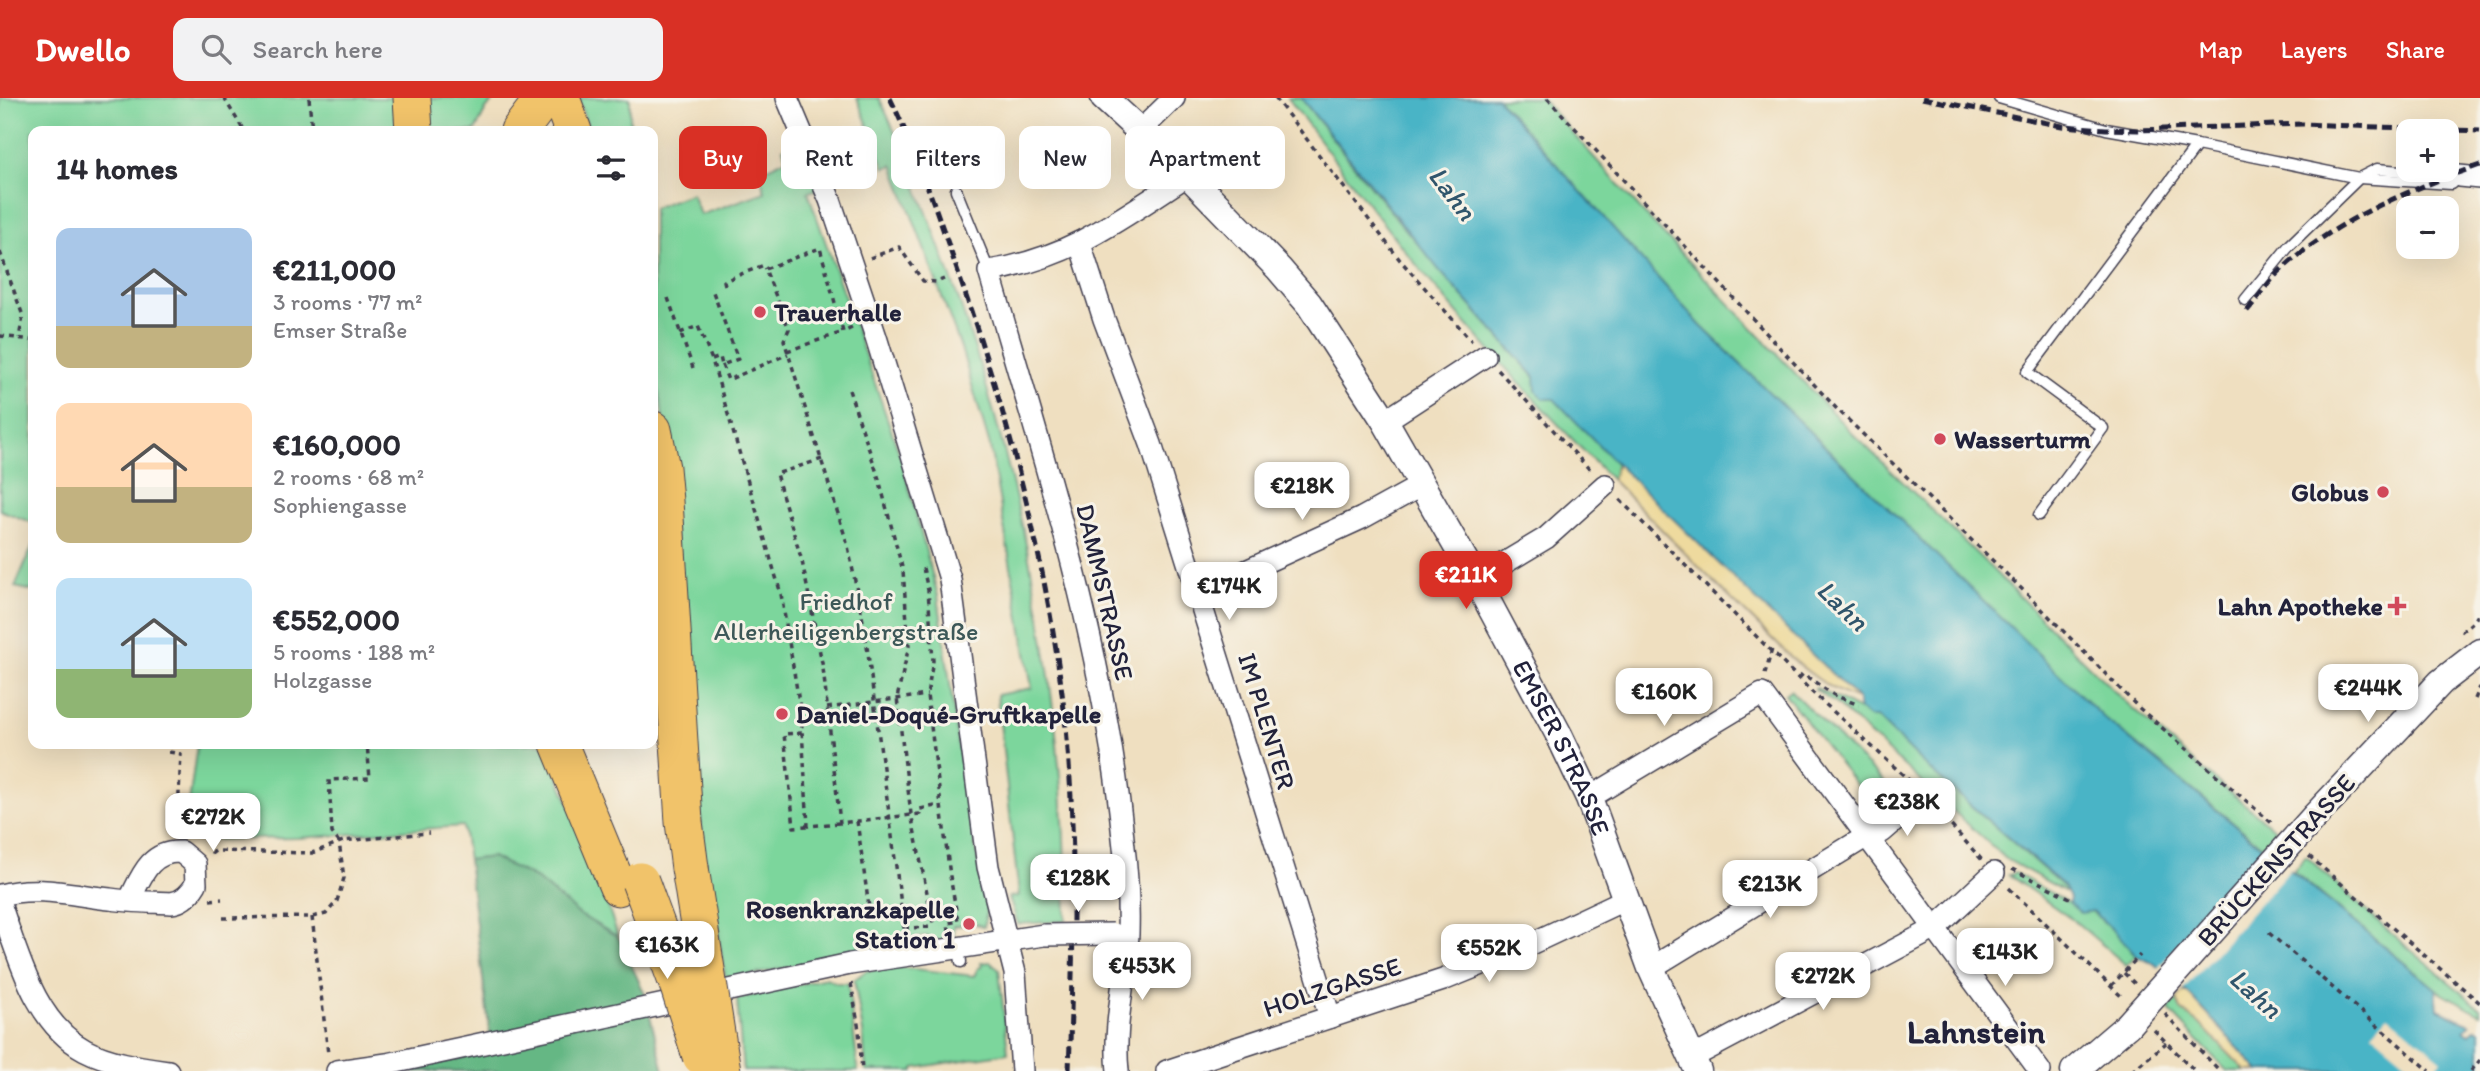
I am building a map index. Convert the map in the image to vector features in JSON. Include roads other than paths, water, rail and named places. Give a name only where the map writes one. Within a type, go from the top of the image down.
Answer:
[{"type":"highway","points":[[412,98],[414,126]]},
{"type":"highway","points":[[500,126],[521,98]]},
{"type":"highway","points":[[523,126],[544,98]]},
{"type":"highway","points":[[561,98],[571,126]]},
{"type":"highway","points":[[658,457],[664,501],[684,822],[722,1071]]},
{"type":"highway","points":[[562,749],[680,987],[705,1071]]},
{"type":"highway","points":[[585,749],[629,884],[679,1071]]},
{"type":"street","points":[[786,98],[830,200],[852,264],[950,579],[988,867],[1015,973],[1023,1071]]},
{"type":"street","name":"EMSER STRASSE","points":[[1104,98],[1135,126]]},
{"type":"street","points":[[1145,126],[1174,98]]},
{"type":"street","points":[[989,271],[1012,267],[1080,244],[1166,189]]},
{"type":"street","name":"EMSER STRASSE","points":[[1202,189],[1309,304],[1385,421],[1476,580],[1532,682],[1589,798],[1651,968],[1695,1064]]},
{"type":"street","name":"IM PLENTER","points":[[1080,244],[1104,319],[1151,444],[1330,1017]]},
{"type":"street","name":"DAMMSTRASSE","points":[[989,271],[1059,513],[1098,679],[1123,837],[1115,1051],[1118,1071]]},
{"type":"street","points":[[1385,421],[1485,356]]},
{"type":"street","points":[[1198,593],[1362,518],[1422,485]]},
{"type":"street","points":[[1476,580],[1546,538],[1605,485]]},
{"type":"street","name":"BRÜCKENSTRASSE","points":[[2074,1071],[2135,1018],[2441,681],[2480,652]]},
{"type":"street","points":[[1589,798],[1762,694],[2040,1071]]},
{"type":"street","points":[[1651,968],[1867,836],[1882,832],[1925,796]]},
{"type":"street","points":[[0,895],[38,890],[129,901],[171,903],[181,900],[196,884],[195,864],[181,852],[162,854],[147,866],[129,901]]},
{"type":"street","points":[[1695,1064],[1934,929],[1997,875]]},
{"type":"street","name":"HOLZGASSE","points":[[1167,1071],[1455,975],[1524,947],[1626,899]]},
{"type":"street","points":[[0,904],[23,967],[46,1013],[59,1030],[83,1049],[96,1055],[132,1066],[168,1071]]},
{"type":"street","points":[[333,1065],[387,1064],[850,964],[908,956],[960,955],[1005,941],[1044,935],[1120,934]]},
{"type":"lane","points":[[1999,98],[2106,129],[2359,178]]},
{"type":"lane","points":[[2039,515],[2103,428],[2027,372],[2197,145]]},
{"type":"lane","points":[[2245,300],[2290,246],[2359,178],[2377,169],[2463,179]]},
{"type":"lane","points":[[956,190],[989,271]]},
{"type":"water","name":"Lahn","points":[[1301,98],[1497,98],[1700,325],[2105,719],[2436,989],[2438,1009],[2470,1024],[2464,1030],[2469,1034],[2476,1028],[2480,1030],[2480,1071],[2259,1071],[2190,995],[2155,964],[2136,956],[2093,911],[2081,913],[2069,903],[2070,898],[2064,886],[1930,770],[1877,717],[1869,717],[1860,710],[1858,699],[1554,399],[1543,399],[1536,391],[1535,377],[1439,270]]},
{"type":"railway","points":[[890,98],[931,196],[983,348],[1028,509],[1051,618],[1066,728],[1072,814],[1073,942],[1069,1071]]},
{"type":"railway","points":[[1922,98],[2062,126],[2106,129],[2302,124],[2480,131]]},
{"type":"railway","points":[[2247,311],[2281,270],[2327,235],[2375,207],[2480,165]]},
{"type":"place","name":"Trauerhalle","points":[[760,312]]},
{"type":"place","name":"Wasserturm","points":[[1940,439]]},
{"type":"place","name":"Globus","points":[[2383,492]]},
{"type":"place","name":"Lahn Apotheke","points":[[2397,606]]},
{"type":"place","name":"Daniel-Doqué-Gruftkapelle","points":[[782,714]]},
{"type":"place","name":"Rosenkranzkapelle Station 1","points":[[969,924]]},
{"type":"district","name":"Lahnstein","points":[[1976,1031]]},
{"type":"park label","name":"Friedhof Allerheiligenbergstraße","points":[[846,616]]}]
